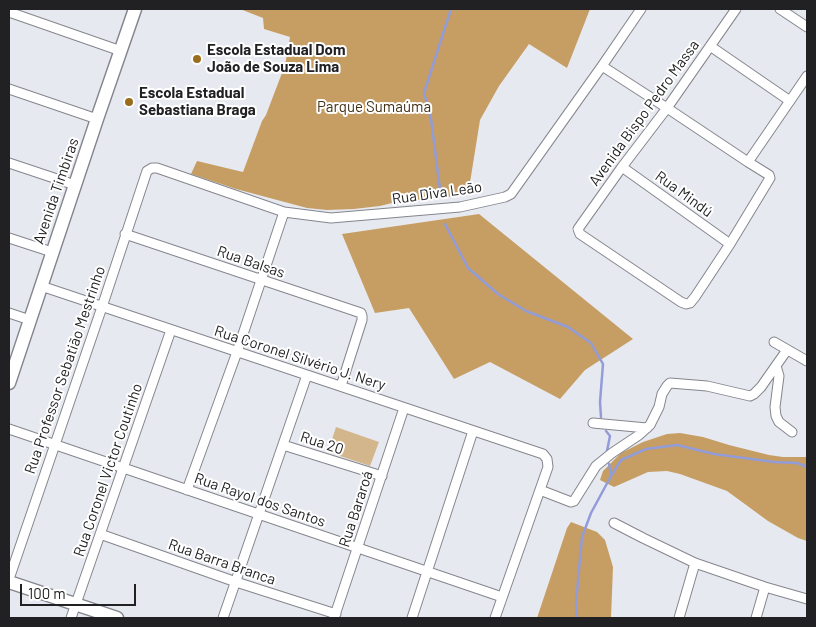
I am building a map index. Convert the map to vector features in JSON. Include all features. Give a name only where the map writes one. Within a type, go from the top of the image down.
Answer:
[{"type":"street","name":"Avenida Timbiras","points":[[9,383],[135,9]]},
{"type":"street","name":"Rua Diva Leão","points":[[147,171],[156,168],[284,212],[331,218],[460,207],[505,196],[510,194],[642,9]]},
{"type":"street","name":"Avenida Bispo Pedro Massa","points":[[730,244],[695,297],[690,303],[686,304],[580,234],[578,227],[667,108],[736,9]]},
{"type":"street","points":[[780,9],[807,27]]},
{"type":"street","points":[[9,12],[120,50]]},
{"type":"street","points":[[710,46],[790,101]]},
{"type":"street","points":[[602,66],[769,175],[769,181],[730,244]]},
{"type":"street","points":[[748,162],[807,76]]},
{"type":"street","points":[[9,90],[97,118]]},
{"type":"street","points":[[9,163],[75,186]]},
{"type":"street","name":"Rua Mindú","points":[[622,167],[730,244]]},
{"type":"street","name":"Rua Professor Sebatião Mestrinho","points":[[9,580],[147,171]]},
{"type":"street","points":[[187,490],[237,352],[284,212]]},
{"type":"street","name":"Rua Balsas","points":[[126,234],[361,313],[362,320],[341,386]]},
{"type":"street","points":[[9,238],[52,252]]},
{"type":"street","name":"Rua Coronel Silvério J. Nery","points":[[41,286],[543,454],[548,459],[548,467],[540,490]]},
{"type":"street","points":[[9,312],[30,320]]},
{"type":"street","name":"Rua Coronel Victor Coutinho","points":[[71,618],[171,330]]},
{"type":"street","points":[[774,342],[807,361]]},
{"type":"street","points":[[495,618],[540,490],[571,502],[574,501],[596,466],[647,428],[659,407],[662,394],[670,383],[707,386],[750,396],[761,387],[787,350]]},
{"type":"street","points":[[776,366],[780,376],[775,407],[776,416],[779,422],[792,432]]},
{"type":"street","points":[[223,618],[307,375]]},
{"type":"street","name":"Rua Bararoá","points":[[335,616],[404,408]]},
{"type":"street","points":[[593,423],[647,428]]},
{"type":"street","name":"Rua Rayol dos Santos","points":[[9,429],[502,597]]},
{"type":"street","points":[[412,618],[473,432]]},
{"type":"street","name":"Rua 20","points":[[283,445],[382,476]]},
{"type":"street","points":[[614,523],[695,562],[765,587],[807,599]]},
{"type":"street","name":"Rua Barra Branca","points":[[100,534],[335,616]]},
{"type":"street","points":[[679,618],[695,562]]},
{"type":"street","points":[[9,580],[117,618]]},
{"type":"street","points":[[756,618],[765,587]]},
{"type":"shaded area","points":[[336,427],[379,442],[370,466],[328,452]]},
{"type":"green space","name":"Parque Sumaúma","points":[[240,9],[590,9],[567,68],[529,44],[499,86],[480,120],[468,195],[396,202],[354,209],[327,210],[307,208],[236,189],[191,174],[197,161],[243,172],[285,65],[290,37],[264,29],[263,18]]},
{"type":"green space","points":[[479,214],[633,339],[585,370],[560,399],[490,362],[454,379],[409,308],[375,313],[342,234]]},
{"type":"green space","points":[[680,433],[703,437],[769,455],[807,457],[807,541],[768,521],[727,491],[680,474],[667,471],[648,472],[614,487],[600,480],[603,471],[621,453],[643,442],[667,434]]},
{"type":"green space","points":[[571,522],[597,532],[605,540],[613,567],[611,618],[537,618],[567,528]]},
{"type":"waterway","points":[[441,197],[431,119],[424,93],[451,9]]},
{"type":"waterway","points":[[445,224],[468,268],[498,294],[526,311],[568,327],[591,343],[603,364],[600,402],[601,417]]},
{"type":"waterway","points":[[606,431],[610,436],[607,451]]},
{"type":"waterway","points":[[577,618],[576,603],[582,537],[591,513],[621,460],[646,449],[677,445],[714,454],[797,463],[807,467]]},
{"type":"waterway","points":[[609,464],[611,475]]},
{"type":"place","name":"Escola Estadual Dom João de Souza Lima","points":[[197,59]]},
{"type":"place","name":"Escola Estadual Sebastiana Braga","points":[[129,102]]}]
